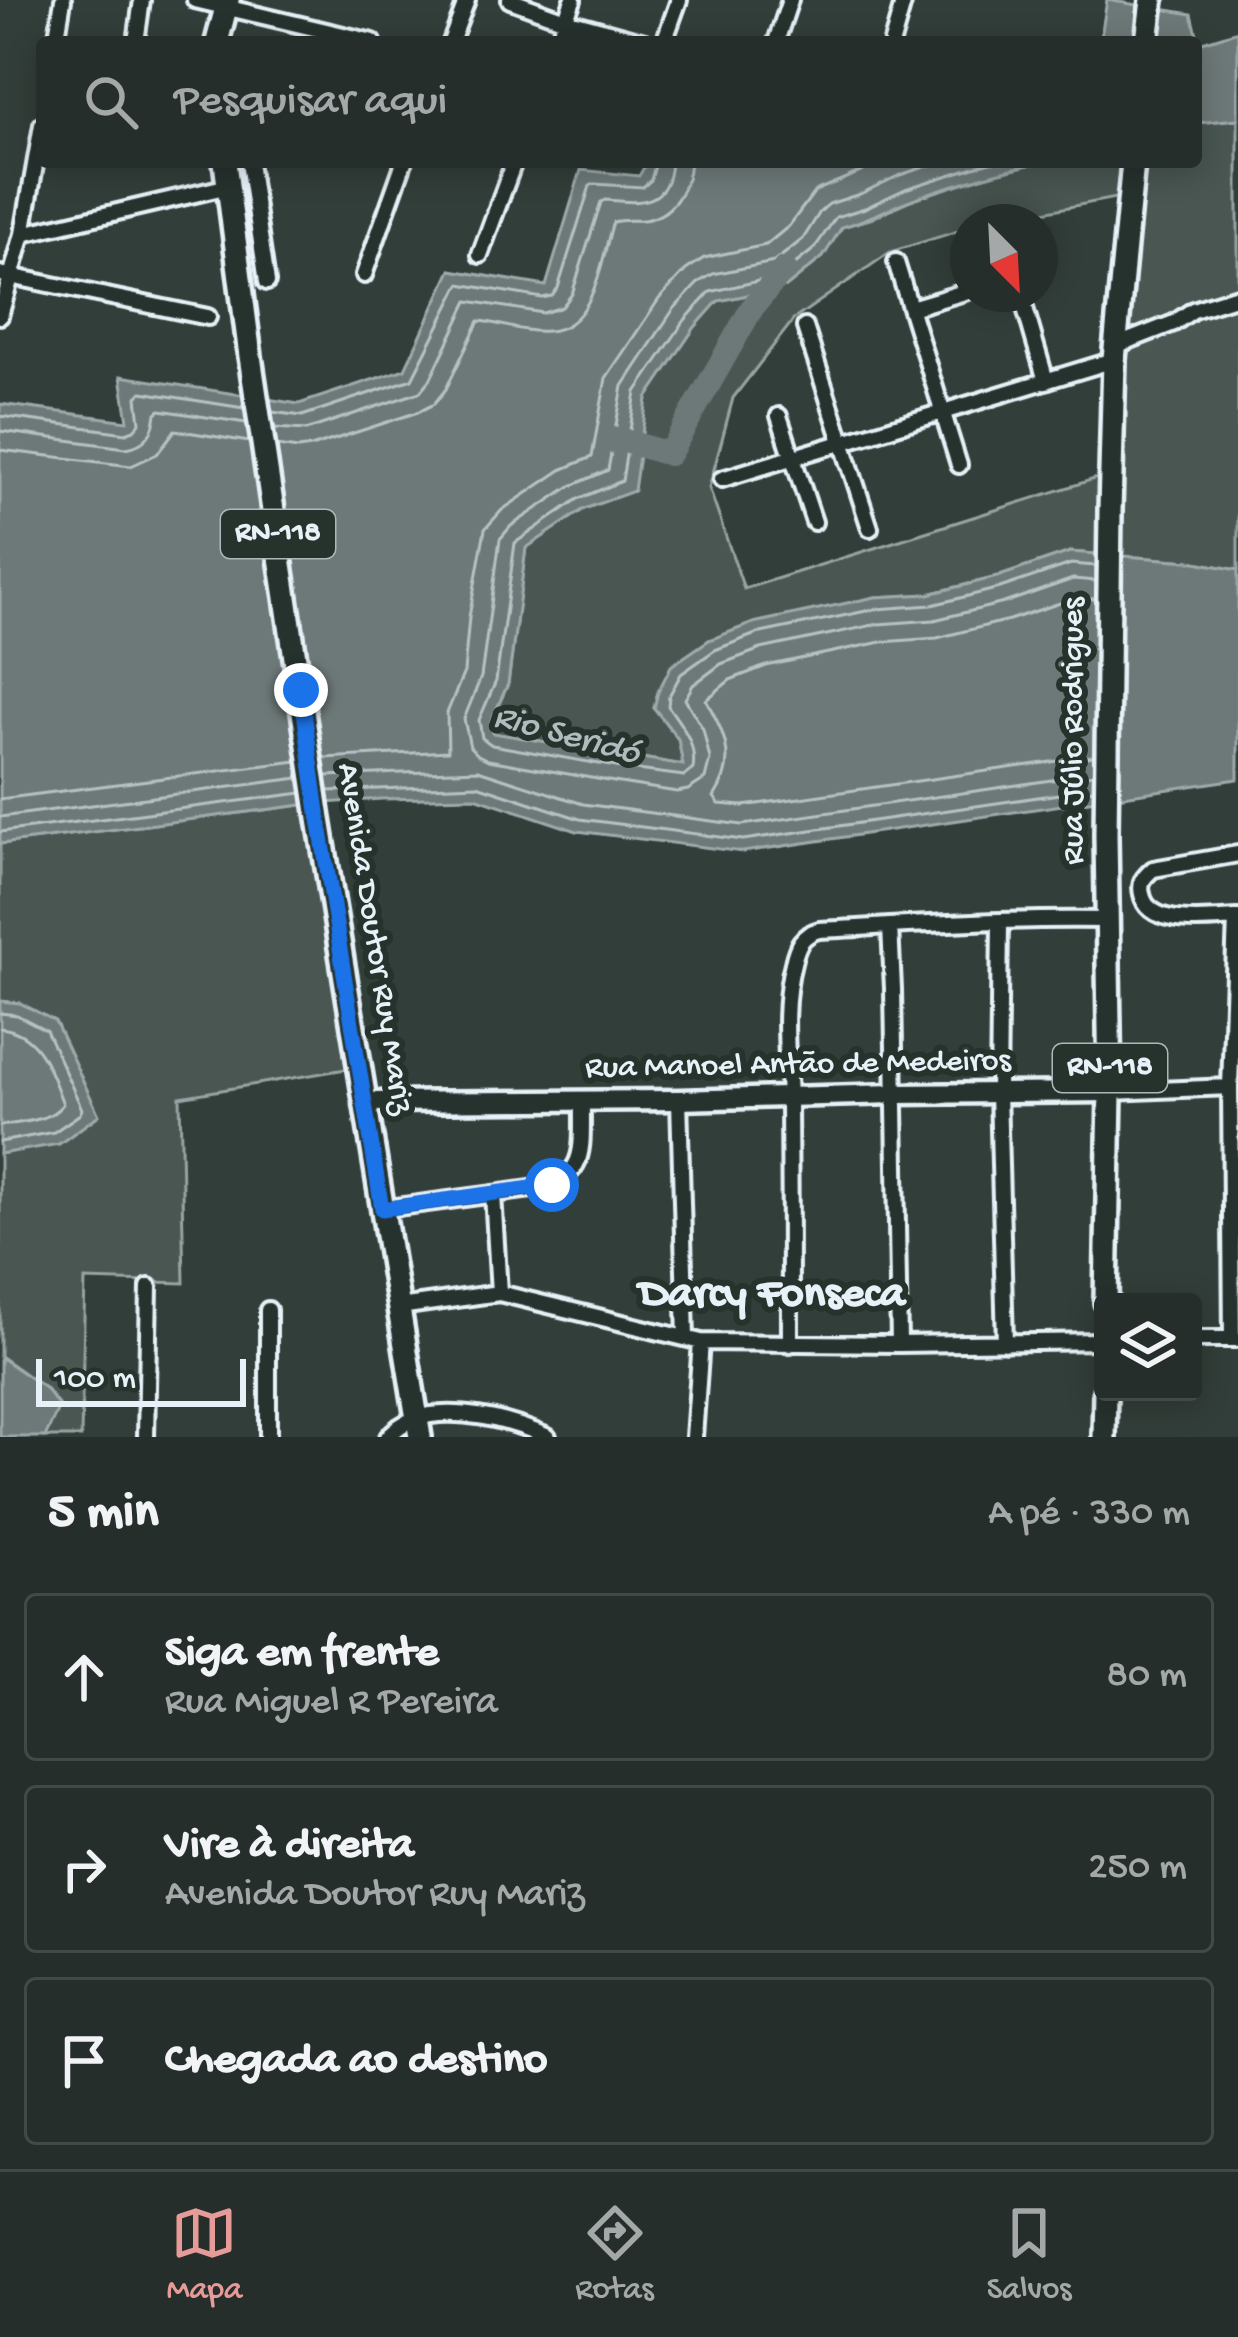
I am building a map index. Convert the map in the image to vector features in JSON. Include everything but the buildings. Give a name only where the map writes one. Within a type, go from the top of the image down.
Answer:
[{"type":"main road","points":[[1148,36],[1152,1]]},
{"type":"main road","points":[[219,36],[227,3]]},
{"type":"main road","name":"RN-118","points":[[226,168],[229,186]]},
{"type":"main road","name":"Rua Júlio Rodrigues","points":[[1106,1293],[1110,511],[1114,353],[1132,168]]},
{"type":"main road","name":"Avenida Doutor Ruy Mariz","points":[[229,186],[319,819],[419,1427]]},
{"type":"main road","points":[[1105,1401],[1105,1437]]},
{"type":"street","points":[[57,36],[63,0]]},
{"type":"street","points":[[137,36],[142,0]]},
{"type":"street","points":[[195,0],[227,3],[351,36]]},
{"type":"street","points":[[453,36],[467,0]]},
{"type":"street","points":[[510,0],[623,36]]},
{"type":"street","points":[[559,36],[572,0]]},
{"type":"street","points":[[666,36],[679,0]]},
{"type":"street","points":[[778,36],[790,0]]},
{"type":"street","points":[[894,36],[904,0]]},
{"type":"street","points":[[0,316],[5,276],[23,234],[36,159]]},
{"type":"street","points":[[250,168],[267,282]]},
{"type":"street","points":[[364,275],[397,168]]},
{"type":"street","points":[[480,255],[512,168]]},
{"type":"street","points":[[23,234],[229,186]]},
{"type":"street","points":[[896,262],[959,465]]},
{"type":"street","points":[[5,276],[208,317]]},
{"type":"street","points":[[910,308],[950,296]]},
{"type":"street","points":[[722,479],[1046,381],[1114,353],[1193,310],[1238,296]]},
{"type":"street","points":[[1027,312],[1046,381]]},
{"type":"street","points":[[806,327],[870,529]]},
{"type":"street","points":[[779,416],[814,522]]},
{"type":"street","points":[[1202,1340],[1235,1339],[1230,1087],[1237,918],[1165,917],[1150,911],[1141,892],[1146,875],[1160,867],[1238,854]]},
{"type":"street","points":[[790,1344],[785,1015],[800,940],[819,930],[938,922],[1109,920]]},
{"type":"street","points":[[1000,922],[998,1093],[1004,1343]]},
{"type":"street","points":[[890,926],[899,1344]]},
{"type":"street","name":"Rua Manoel Antão de Medeiros","points":[[366,1102],[1230,1087]]},
{"type":"street","points":[[382,1209],[552,1185],[566,1179],[580,1153],[582,1100]]},
{"type":"street","points":[[679,1100],[694,1340],[694,1437]]},
{"type":"street","points":[[493,1194],[499,1293]]},
{"type":"street","points":[[146,1437],[149,1287]]},
{"type":"street","points":[[399,1306],[499,1293],[694,1340],[790,1344],[1094,1341]]},
{"type":"street","points":[[268,1310],[268,1437]]},
{"type":"street","points":[[388,1437],[397,1426],[419,1427],[452,1414],[520,1424],[548,1437]]},
{"type":"shaded area","points":[[1238,119],[1238,570],[1190,561],[1070,552],[928,594],[875,597],[709,640],[672,666],[654,708],[678,739],[684,765],[492,733],[491,721],[508,684],[526,548],[584,509],[633,490],[647,398],[695,327],[718,301],[786,287],[823,257],[842,227],[910,200],[1015,168],[1202,168],[1202,122]],"holes":[[[1120,197],[1104,476],[744,589],[709,488],[733,398],[794,319],[890,252],[950,234],[950,204],[1058,204],[1058,209]]]},
{"type":"shaded area","points":[[310,804],[346,1069],[180,1097],[184,1283],[85,1280],[81,1437],[45,1437],[59,1406],[45,1388],[0,1356],[0,1154],[11,1151],[20,1003],[0,1001],[0,844]]},
{"type":"water","points":[[1107,0],[1192,14],[1197,36],[1101,36]]},
{"type":"water","points":[[1238,31],[1238,119],[1202,122],[1202,42]]},
{"type":"water","points":[[644,168],[1017,168],[945,188],[842,227],[823,257],[786,287],[718,301],[647,398],[634,491],[584,509],[526,548],[508,684],[491,721],[493,733],[683,765],[678,739],[654,708],[671,666],[709,640],[753,623],[875,597],[929,594],[1070,552],[1190,561],[1238,570],[1238,779],[743,852],[577,831],[475,797],[310,804],[0,844],[0,404],[128,421],[121,376],[299,404],[405,369],[451,270],[546,286],[581,170],[639,176]]},
{"type":"water","points":[[0,1001],[20,1003],[55,1021],[99,1115],[59,1144],[0,1154]]},
{"type":"water","points":[[0,1357],[45,1388],[59,1407],[45,1437],[0,1437]]},
{"type":"waterway","points":[[615,442],[669,454],[752,308],[784,269]]},
{"type":"district","name":"Darcy Fonseca","points":[[772,1295]]},
{"type":"route","points":[[301,690],[382,1209],[552,1185]]},
{"type":"water label","name":"Rio Seridó","points":[[566,737]]}]
